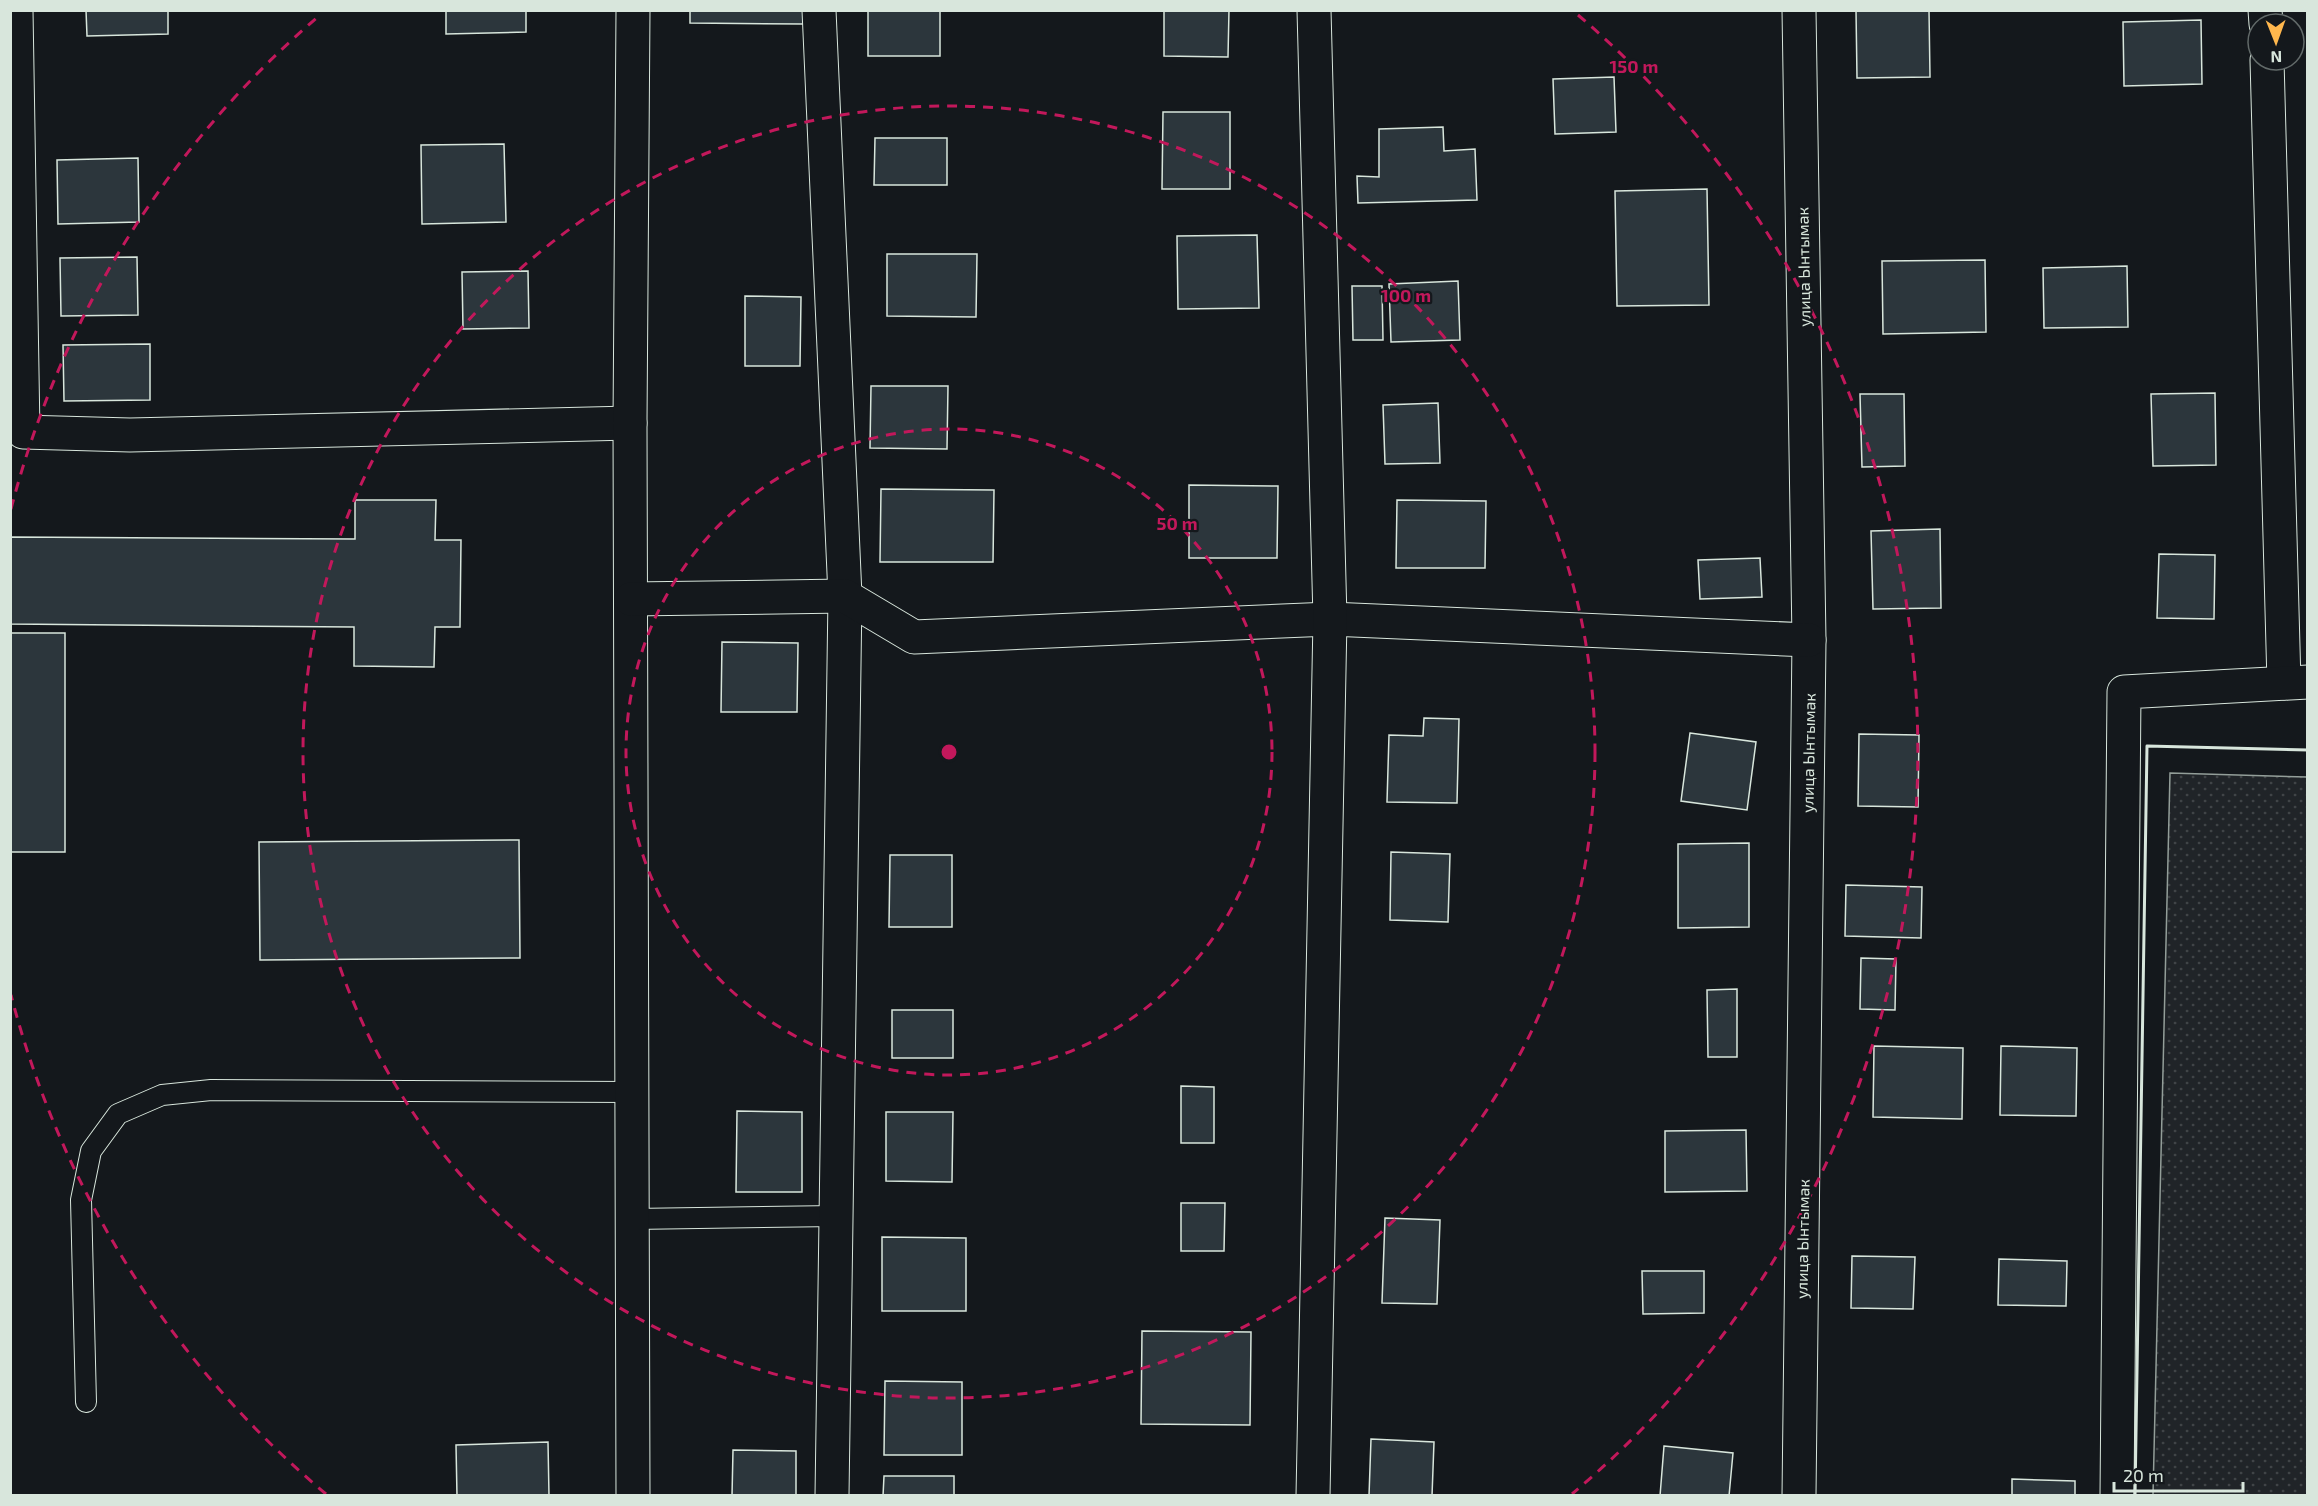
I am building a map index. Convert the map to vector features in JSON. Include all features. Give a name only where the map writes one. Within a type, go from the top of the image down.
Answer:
[{"type":"street","points":[[16,10],[17,436],[630,423]]},
{"type":"street","points":[[633,10],[630,423],[633,1496]]},
{"type":"street","points":[[819,10],[845,596],[832,1496]]},
{"type":"street","points":[[1313,1496],[1329,619],[1314,10]]},
{"type":"street","name":"улица Ынтымак","points":[[1799,10],[1809,640],[1799,1496]]},
{"type":"street","points":[[2117,1496],[2124,692],[2296,682],[2268,72]]},
{"type":"street","points":[[631,599],[845,596],[914,637],[1329,619],[1809,640]]},
{"type":"lane","points":[[86,1402],[81,1200],[91,1151],[118,1114],[162,1095],[211,1090],[632,1092]]},
{"type":"lane","points":[[633,1220],[836,1216]]},
{"type":"shaded area","points":[[2170,773],[2307,777],[2307,1495],[2153,1495]]},
{"type":"building","points":[[86,10],[168,10],[168,34],[87,36]]},
{"type":"building","points":[[446,10],[526,10],[526,32],[446,34]]},
{"type":"building","points":[[690,10],[803,10],[803,24],[690,23]]},
{"type":"building","points":[[868,10],[940,10],[940,56],[868,56]]},
{"type":"building","points":[[1164,10],[1229,10],[1228,57],[1164,56]]},
{"type":"building","points":[[1856,10],[1929,10],[1930,77],[1857,78]]},
{"type":"building","points":[[2201,20],[2202,84],[2124,86],[2123,22]]},
{"type":"building","points":[[1614,77],[1616,132],[1555,134],[1553,79]]},
{"type":"building","points":[[1163,112],[1230,112],[1230,189],[1162,189]]},
{"type":"building","points":[[1443,127],[1444,151],[1475,149],[1477,200],[1358,203],[1357,176],[1379,177],[1379,129]]},
{"type":"building","points":[[875,138],[947,138],[947,185],[874,185]]},
{"type":"building","points":[[504,144],[506,222],[422,224],[421,145]]},
{"type":"building","points":[[138,158],[139,222],[58,224],[57,160]]},
{"type":"building","points":[[1707,189],[1709,305],[1617,306],[1615,191]]},
{"type":"building","points":[[1257,235],[1259,308],[1178,309],[1177,236]]},
{"type":"building","points":[[887,254],[977,254],[976,317],[887,316]]},
{"type":"building","points":[[137,257],[138,315],[61,316],[60,258]]},
{"type":"building","points":[[1985,260],[1986,332],[1883,334],[1882,261]]},
{"type":"building","points":[[2127,266],[2128,327],[2044,328],[2043,268]]},
{"type":"building","points":[[528,271],[529,328],[463,329],[462,272]]},
{"type":"building","points":[[1458,281],[1460,340],[1391,342],[1389,284]]},
{"type":"building","points":[[1352,286],[1382,286],[1383,340],[1353,340]]},
{"type":"building","points":[[745,296],[801,297],[800,366],[745,366]]},
{"type":"building","points":[[150,344],[150,400],[64,401],[63,345]]},
{"type":"building","points":[[871,386],[948,386],[947,449],[870,448]]},
{"type":"building","points":[[2215,393],[2216,465],[2153,466],[2151,394]]},
{"type":"building","points":[[1860,394],[1904,394],[1905,466],[1862,467]]},
{"type":"building","points":[[1438,403],[1440,463],[1385,464],[1383,405]]},
{"type":"building","points":[[1189,485],[1278,486],[1277,558],[1189,558]]},
{"type":"building","points":[[881,489],[994,490],[993,562],[880,562]]},
{"type":"building","points":[[355,500],[436,500],[435,540],[461,540],[460,627],[435,627],[434,667],[354,666],[354,627],[10,624],[10,537],[355,539]]},
{"type":"building","points":[[1397,500],[1486,501],[1485,568],[1396,568]]},
{"type":"building","points":[[1940,529],[1941,608],[1873,609],[1871,531]]},
{"type":"building","points":[[2159,554],[2215,555],[2214,619],[2157,618]]},
{"type":"building","points":[[1760,558],[1762,597],[1700,599],[1698,560]]},
{"type":"building","points":[[10,633],[65,633],[65,852],[10,852]]},
{"type":"building","points":[[722,642],[798,643],[797,712],[721,712]]},
{"type":"building","points":[[1424,718],[1459,719],[1457,803],[1387,802],[1389,735],[1423,736]]},
{"type":"building","points":[[1690,733],[1756,742],[1747,810],[1681,801]]},
{"type":"building","points":[[1859,734],[1919,735],[1918,807],[1858,806]]},
{"type":"building","points":[[519,840],[520,958],[260,960],[259,842]]},
{"type":"building","points":[[1749,843],[1749,927],[1678,928],[1678,844]]},
{"type":"building","points":[[1391,852],[1450,854],[1448,922],[1390,920]]},
{"type":"building","points":[[890,855],[952,855],[952,927],[889,927]]},
{"type":"building","points":[[1846,885],[1922,887],[1921,938],[1845,936]]},
{"type":"building","points":[[1861,958],[1896,959],[1895,1010],[1860,1009]]},
{"type":"building","points":[[1737,989],[1737,1057],[1708,1057],[1707,990]]},
{"type":"building","points":[[892,1010],[953,1010],[953,1058],[892,1058]]},
{"type":"building","points":[[1874,1046],[1963,1048],[1962,1119],[1873,1117]]},
{"type":"building","points":[[2001,1046],[2077,1048],[2076,1116],[2000,1115]]},
{"type":"building","points":[[1181,1086],[1214,1087],[1214,1143],[1181,1143]]},
{"type":"building","points":[[737,1111],[802,1112],[802,1192],[736,1192]]},
{"type":"building","points":[[886,1112],[953,1112],[952,1182],[886,1181]]},
{"type":"building","points":[[1746,1130],[1747,1191],[1665,1192],[1665,1131]]},
{"type":"building","points":[[1181,1203],[1225,1203],[1224,1251],[1181,1251]]},
{"type":"building","points":[[1385,1218],[1440,1220],[1437,1304],[1382,1303]]},
{"type":"building","points":[[882,1237],[966,1238],[966,1311],[882,1311]]},
{"type":"building","points":[[1852,1256],[1915,1257],[1913,1309],[1851,1308]]},
{"type":"building","points":[[1999,1259],[2067,1261],[2066,1306],[1998,1305]]},
{"type":"building","points":[[1642,1271],[1704,1271],[1704,1313],[1643,1314]]},
{"type":"building","points":[[1142,1331],[1251,1332],[1250,1425],[1141,1424]]},
{"type":"building","points":[[885,1381],[962,1382],[962,1455],[884,1455]]},
{"type":"building","points":[[1371,1439],[1434,1442],[1432,1496],[1369,1496]]},
{"type":"building","points":[[548,1442],[549,1496],[457,1496],[456,1445]]},
{"type":"building","points":[[1664,1446],[1733,1453],[1729,1496],[1660,1496]]},
{"type":"building","points":[[733,1450],[796,1451],[796,1496],[732,1496]]},
{"type":"building","points":[[884,1476],[954,1476],[954,1496],[883,1496]]},
{"type":"building","points":[[2012,1479],[2075,1481],[2075,1496],[2012,1496]]},
{"type":"wall","points":[[2135,1496],[2147,746],[2308,750]]}]
